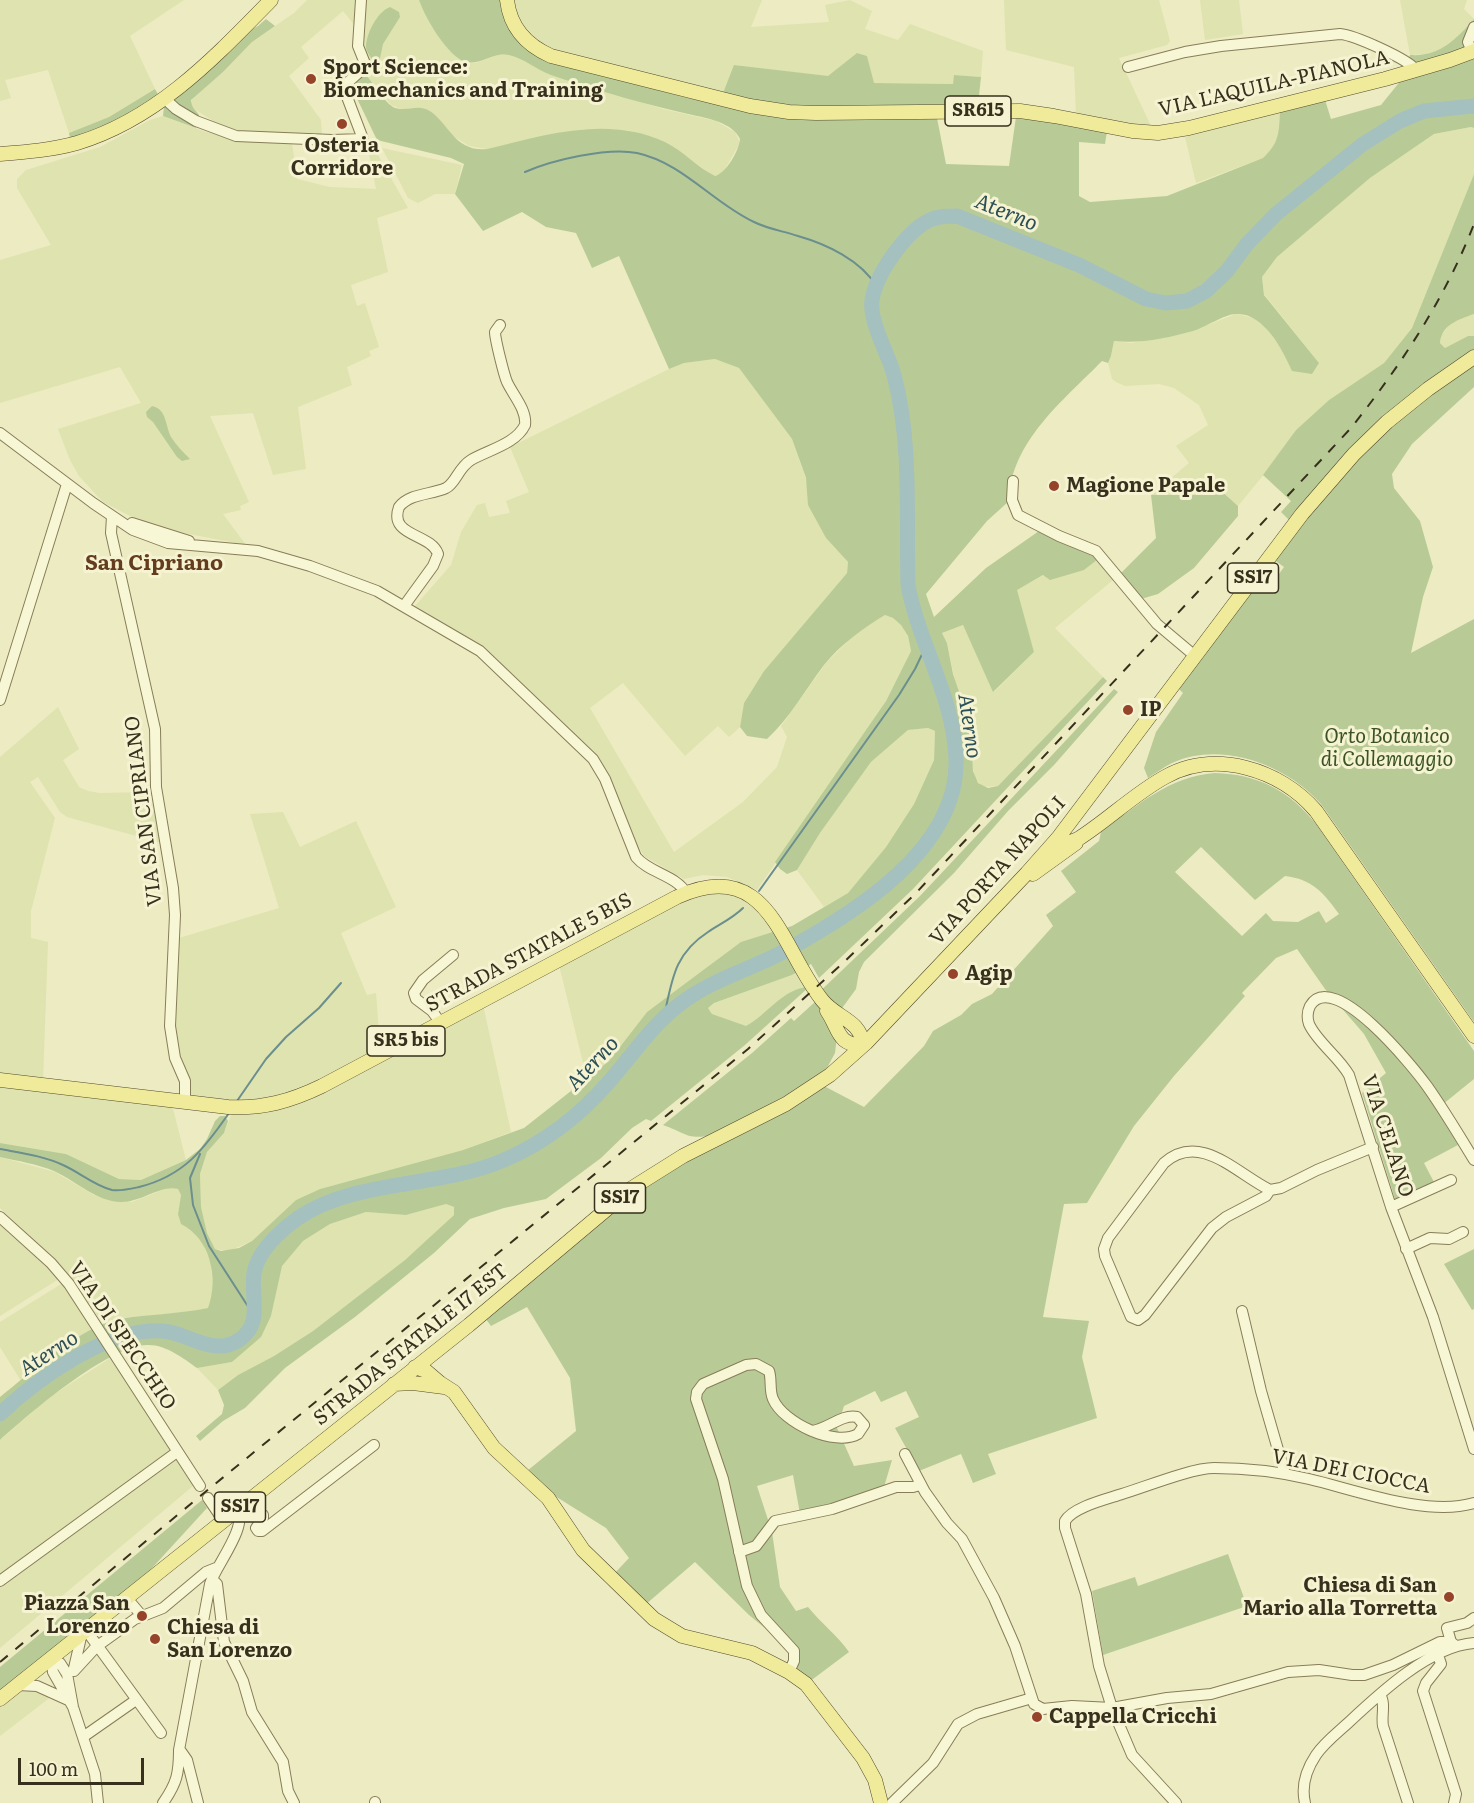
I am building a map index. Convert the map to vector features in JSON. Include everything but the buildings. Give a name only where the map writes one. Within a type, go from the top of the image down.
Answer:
[{"type":"main road","points":[[0,154],[50,149],[83,141],[123,124],[165,99],[198,73],[271,0]]},
{"type":"main road","name":"VIA L'AQUILA-PIANOLA","points":[[507,0],[509,14],[518,31],[532,46],[551,56],[727,101],[789,112],[1020,111],[1132,131],[1158,133],[1189,128],[1416,70],[1473,52]]},
{"type":"main road","name":"VIA PORTA NAPOLI","points":[[863,1046],[1054,843],[1057,852],[1067,841],[1195,656],[1290,527],[1354,454],[1407,406],[1474,357]]},
{"type":"main road","points":[[1023,878],[1042,869],[1067,841],[1091,831],[1157,782],[1184,769],[1215,764],[1253,769],[1273,777],[1300,795],[1316,811],[1474,1036]]},
{"type":"main road","name":"STRADA STATALE 5 BIS","points":[[0,1080],[243,1108],[270,1106],[285,1102],[322,1086],[686,893],[709,887],[729,888],[757,899],[777,924],[838,1032]]},
{"type":"main road","name":"STRADA STATALE 5 BIS","points":[[800,965],[826,1005],[860,1031],[863,1046]]},
{"type":"main road","points":[[850,1022],[869,1024],[890,1016]]},
{"type":"main road","points":[[838,1032],[846,1043],[863,1046]]},
{"type":"main road","points":[[830,1075],[840,1048],[838,1032]]},
{"type":"main road","name":"STRADA STATALE 17 EST","points":[[0,1700],[223,1520],[239,1512],[632,1188],[683,1156],[786,1104],[830,1075],[863,1046]]},
{"type":"main road","points":[[428,1380],[433,1353]]},
{"type":"main road","points":[[415,1367],[424,1370],[428,1380]]},
{"type":"main road","points":[[394,1384],[428,1380],[454,1392],[494,1448],[554,1504],[589,1557],[654,1620],[682,1636],[743,1650],[789,1671],[810,1688],[871,1770],[879,1789],[881,1803]]},
{"type":"street","points":[[165,99],[196,121],[236,136],[363,139],[345,89],[347,83],[366,66],[358,46],[361,0]]},
{"type":"street","points":[[1473,52],[1468,42],[1474,27]]},
{"type":"street","points":[[1128,67],[1212,48],[1340,33],[1390,54],[1412,65],[1416,70]]},
{"type":"street","points":[[404,606],[433,566],[438,554],[431,544],[402,528],[397,518],[399,507],[409,499],[448,486],[467,462],[515,437],[525,425],[525,415],[505,376],[495,337],[495,330],[500,326]]},
{"type":"street","points":[[0,433],[112,516],[192,542],[258,551],[292,560],[362,584],[480,651],[587,751],[605,778],[636,856],[649,868],[679,884],[686,893]]},
{"type":"street","points":[[1013,481],[1012,500],[1018,515],[1059,537],[1096,551],[1157,624],[1195,656]]},
{"type":"street","points":[[0,700],[67,484]]},
{"type":"street","name":"VIA SAN CIPRIANO","points":[[112,516],[111,533],[155,729],[156,794],[174,902],[175,945],[170,1026],[175,1058],[185,1081],[185,1103]]},
{"type":"street","points":[[440,1022],[432,1011],[416,999],[414,993],[423,980],[453,955]]},
{"type":"street","name":"VIA CELANO","points":[[1474,1160],[1425,1083],[1383,1035],[1361,1015],[1341,1002],[1329,997],[1319,998],[1309,1009],[1308,1021],[1349,1075],[1391,1207],[1433,1317],[1474,1449]]},
{"type":"street","points":[[1270,1190],[1266,1196],[1217,1224],[1145,1315],[1138,1320],[1131,1317],[1105,1255],[1104,1246],[1164,1163],[1185,1152],[1206,1153],[1270,1190],[1281,1188],[1373,1147]]},
{"type":"street","points":[[1391,1207],[1451,1180]]},
{"type":"street","name":"VIA DI SPECCHIO","points":[[0,1217],[69,1284],[101,1330],[200,1486]]},
{"type":"street","points":[[1406,1249],[1430,1238],[1449,1239],[1463,1232]]},
{"type":"street","points":[[1242,1311],[1275,1445],[1285,1474]]},
{"type":"street","points":[[789,1671],[794,1661],[794,1651],[767,1622],[753,1601],[747,1586],[723,1479],[696,1399],[698,1389],[703,1384],[746,1365],[762,1366],[770,1374],[771,1395],[776,1405],[812,1431]]},
{"type":"street","points":[[163,1803],[172,1788],[180,1764],[179,1750],[212,1579],[233,1539],[239,1512],[263,1515],[256,1528],[261,1531],[374,1445]]},
{"type":"street","points":[[0,1581],[177,1452]]},
{"type":"street","points":[[905,1454],[920,1485],[962,1539],[994,1598],[1015,1646],[1032,1698],[1037,1707],[1043,1709],[1071,1706],[1112,1708],[1167,1698],[1212,1694],[1288,1672],[1319,1670],[1364,1675],[1393,1665],[1437,1643],[1474,1643]]},
{"type":"street","name":"VIA DEI CIOCCA","points":[[1112,1708],[1099,1666],[1086,1594],[1065,1528],[1066,1518],[1074,1512],[1207,1468],[1285,1474],[1369,1495],[1436,1508],[1474,1503]]},
{"type":"street","points":[[739,1552],[756,1546],[775,1521],[832,1509],[896,1487],[920,1485]]},
{"type":"street","points":[[208,1498],[223,1520]]},
{"type":"street","points":[[74,1671],[96,1647],[142,1616],[163,1608],[206,1572],[216,1568]]},
{"type":"street","points":[[212,1579],[217,1583],[224,1642],[243,1681],[251,1709],[283,1762],[288,1791],[294,1803]]},
{"type":"street","points":[[126,1598],[142,1616]]},
{"type":"street","points":[[1454,1644],[1447,1628],[1470,1622]]},
{"type":"street","points":[[84,1631],[161,1733]]},
{"type":"street","points":[[72,1700],[74,1671],[84,1631]]},
{"type":"street","points":[[1305,1803],[1304,1782],[1316,1756],[1327,1743],[1380,1695],[1416,1668],[1454,1644]]},
{"type":"street","points":[[1437,1655],[1441,1664],[1426,1683],[1423,1691],[1456,1794],[1454,1803]]},
{"type":"street","points":[[51,1658],[53,1672],[72,1700],[95,1774],[98,1803]]},
{"type":"street","points":[[18,1685],[38,1686],[72,1700]]},
{"type":"street","points":[[1380,1695],[1384,1703],[1383,1726],[1408,1803]]},
{"type":"street","points":[[892,1803],[933,1763],[958,1724],[977,1714],[1032,1698]]},
{"type":"street","points":[[83,1737],[136,1700]]},
{"type":"street","points":[[1112,1708],[1132,1755],[1176,1803]]},
{"type":"street","points":[[179,1750],[186,1757],[198,1803]]},
{"type":"green space","points":[[0,0],[184,0],[130,36],[155,89],[109,117],[69,133],[48,70],[5,80],[11,98],[0,101]]},
{"type":"green space","points":[[307,0],[359,0],[356,27],[343,11],[301,47],[309,58],[289,76],[321,120],[322,135],[254,134],[215,122],[194,109],[191,103],[193,97],[223,72],[252,42],[294,13]]},
{"type":"green space","points":[[364,0],[419,0],[433,27],[450,51],[469,63],[476,63],[498,55],[512,55],[550,74],[663,109],[716,121],[735,132],[740,143],[725,169],[721,174],[714,176],[665,142],[632,131],[584,129],[487,149],[469,146],[453,136],[429,110],[401,109],[391,105],[365,74],[372,66],[364,52],[362,34]]},
{"type":"green space","points":[[419,0],[502,0],[504,11],[561,64],[687,98],[755,112],[937,118],[946,164],[1009,166],[1016,117],[1107,131],[1105,144],[1079,142],[1079,196],[1090,202],[1167,196],[1263,158],[1277,137],[1280,112],[1325,100],[1331,119],[1381,105],[1402,79],[1410,55],[1421,55],[1439,50],[1454,40],[1474,19],[1474,28],[1469,33],[1474,56],[1474,128],[1434,134],[1370,178],[1277,257],[1262,277],[1264,295],[1319,363],[1312,374],[1292,371],[1271,334],[1255,319],[1236,314],[1174,336],[1143,341],[1114,341],[1108,363],[1102,361],[1042,424],[1029,441],[1019,460],[1008,502],[987,521],[926,594],[934,617],[986,568],[1039,531],[1088,551],[1097,560],[1084,570],[1050,580],[1043,575],[1017,590],[1034,652],[993,692],[963,625],[942,633],[947,643],[953,674],[970,724],[973,771],[978,783],[988,788],[998,786],[1103,677],[1107,681],[913,889],[819,978],[811,964],[792,975],[714,1003],[708,1008],[712,1014],[746,1026],[791,992],[809,987],[745,1045],[651,1121],[646,1119],[632,1128],[601,1158],[546,1199],[504,1208],[470,1219],[434,1253],[355,1317],[285,1368],[245,1408],[223,1421],[200,1441],[196,1436],[222,1414],[224,1405],[218,1390],[238,1375],[274,1356],[313,1331],[405,1260],[454,1215],[454,1207],[446,1204],[406,1215],[366,1212],[330,1224],[303,1241],[282,1266],[271,1316],[261,1337],[232,1362],[197,1368],[174,1352],[154,1345],[130,1349],[111,1357],[69,1383],[0,1440],[0,1397],[57,1351],[105,1323],[208,1308],[212,1272],[210,1260],[199,1239],[181,1224],[178,1214],[181,1195],[178,1189],[170,1188],[130,1201],[104,1199],[54,1171],[0,1157],[0,1143],[66,1154],[119,1179],[141,1180],[186,1160],[200,1149],[215,1121],[220,1116],[225,1116],[228,1121],[224,1133],[207,1152],[200,1174],[201,1207],[207,1233],[215,1249],[221,1251],[239,1248],[252,1241],[296,1200],[320,1189],[463,1150],[524,1128],[609,1061],[647,1012],[741,942],[792,926],[848,893],[886,847],[914,804],[934,760],[935,731],[928,728],[908,730],[871,762],[820,833],[797,870],[787,874],[775,862],[886,701],[911,651],[908,636],[901,625],[885,615],[837,650],[790,713],[767,739],[747,736],[740,727],[744,703],[764,671],[847,573],[848,562],[826,538],[808,505],[806,478],[792,439],[739,368],[715,359],[684,363],[669,369],[619,256],[592,268],[576,233],[546,227],[522,212],[483,231],[455,194],[464,164],[451,158],[377,140],[351,86],[365,74],[393,107],[397,109],[421,108],[430,111],[460,142],[476,149],[487,149],[576,130],[621,130],[643,134],[665,142],[715,176],[723,171],[731,161],[740,139],[727,126],[715,121],[569,81],[546,73],[509,55],[497,55],[473,62],[461,60],[448,49],[436,33]]},
{"type":"green space","points":[[513,0],[762,0],[751,27],[829,22],[825,5],[850,0],[872,11],[865,29],[898,40],[910,24],[983,51],[981,77],[955,75],[953,84],[873,83],[867,56],[857,53],[828,77],[735,65],[723,93],[561,53],[544,46],[525,30],[518,19]]},
{"type":"green space","points":[[1004,0],[1159,0],[1170,41],[1167,45],[1119,58],[1151,126],[1109,122],[1076,114],[1074,67],[1006,50]]},
{"type":"green space","points":[[1200,0],[1239,0],[1243,34],[1205,40]]},
{"type":"green space","points":[[1400,0],[1467,0],[1464,9],[1474,19],[1454,41],[1440,50],[1430,54],[1410,55]]},
{"type":"green space","points":[[390,7],[399,12],[400,17],[383,44],[378,68],[367,52],[366,42],[377,18]]},
{"type":"green space","points":[[266,19],[275,26],[252,42],[191,100],[200,118],[196,128],[163,116],[164,107],[204,75],[248,31]]},
{"type":"green space","points":[[857,53],[867,56],[874,83],[953,84],[954,75],[981,77],[978,105],[809,107],[764,103],[723,93],[734,65],[828,76]]},
{"type":"green space","points":[[155,89],[160,98],[101,129],[70,138],[69,133],[109,117]]},
{"type":"green space","points":[[1280,112],[1280,132],[1273,148],[1263,158],[1196,183],[1185,137]]},
{"type":"green space","points":[[163,116],[203,131],[238,140],[292,143],[297,179],[330,187],[376,189],[368,149],[373,146],[408,208],[377,218],[388,272],[351,285],[357,306],[365,303],[379,347],[369,351],[371,356],[347,367],[352,385],[298,407],[306,469],[273,475],[253,413],[210,416],[249,502],[240,506],[241,510],[223,514],[246,545],[184,533],[132,517],[103,502],[79,476],[58,429],[141,403],[120,367],[0,403],[0,260],[51,245],[17,188],[17,179],[26,170],[100,147],[150,120]]},
{"type":"green space","points":[[1474,128],[1474,174],[1412,328],[1384,363],[1329,400],[1296,430],[1278,457],[1238,506],[1218,488],[1212,495],[1151,495],[1189,463],[1176,446],[1208,425],[1199,405],[1174,388],[1159,384],[1125,386],[1112,379],[1108,363],[1114,341],[1131,343],[1192,331],[1236,314],[1254,318],[1265,326],[1285,354],[1293,371],[1319,363],[1264,294],[1262,277],[1277,257],[1370,178],[1434,134]]},
{"type":"green space","points":[[382,148],[462,165],[455,194],[435,194],[418,203],[408,198]]},
{"type":"green space","name":"Orto Botanico di Collemaggio","points":[[1474,174],[1474,314],[1447,327],[1440,343],[1445,348],[1468,336],[1474,336],[1474,387],[1412,444],[1392,474],[1394,488],[1420,521],[1433,567],[1423,597],[1411,653],[1474,619],[1474,1022],[1321,804],[1307,790],[1272,768],[1252,760],[1232,756],[1212,754],[1191,757],[1172,763],[1148,778],[1144,768],[1156,732],[1183,693],[1178,688],[1261,574],[1274,581],[1284,567],[1273,559],[1290,521],[1281,512],[1291,501],[1263,475],[1296,430],[1329,400],[1384,363],[1412,328]]},
{"type":"green space","points":[[1474,314],[1474,336],[1468,336],[1445,348],[1440,343],[1441,336],[1450,323]]},
{"type":"green space","points":[[715,359],[739,368],[792,439],[826,538],[848,562],[847,573],[764,671],[744,703],[740,727],[729,737],[718,726],[685,756],[623,683],[590,708],[674,852],[743,802],[777,767],[787,737],[781,726],[826,663],[856,633],[885,615],[901,625],[908,636],[911,651],[886,701],[757,890],[727,877],[703,875],[684,879],[644,856],[631,835],[611,784],[595,752],[529,695],[488,651],[415,606],[451,565],[461,532],[477,505],[485,503],[489,517],[510,513],[506,501],[529,492],[510,447],[669,369],[684,363]]},
{"type":"green space","points":[[152,406],[163,414],[171,437],[190,459],[182,461],[177,457],[147,417],[146,412]]},
{"type":"green space","points":[[1218,488],[1238,506],[1238,516],[1194,568],[1158,594],[1141,599],[1121,573],[1156,538],[1151,495],[1211,495]]},
{"type":"green space","points":[[1097,560],[1113,580],[1055,628],[1103,677],[998,786],[982,787],[975,778],[947,643],[942,633],[963,625],[994,692],[1034,652],[1016,590],[1044,575],[1084,570]]},
{"type":"green space","points":[[1114,689],[1118,692],[1054,765],[1008,811],[954,873],[864,962],[859,972],[856,989],[840,1011],[835,1053],[827,1068],[805,1085],[716,1134],[694,1137],[663,1125],[752,1053],[791,1018],[794,1021],[816,1001],[814,997],[920,896]]},
{"type":"green space","points":[[58,707],[79,749],[63,760],[79,787],[100,793],[149,792],[162,843],[67,817],[60,812],[38,777],[30,782],[55,818],[31,911],[31,938],[48,942],[43,1080],[0,1075],[0,757]]},
{"type":"green space","points":[[928,728],[935,731],[934,760],[914,804],[886,847],[848,893],[824,907],[797,870],[820,833],[871,762],[908,730]]},
{"type":"green space","points":[[1215,773],[1231,774],[1259,781],[1272,786],[1306,812],[1474,1051],[1474,1079],[1437,1109],[1458,1145],[1424,1163],[1435,1184],[1395,1199],[1362,1093],[1386,1073],[1364,1034],[1325,989],[1297,949],[1276,958],[1242,993],[1245,996],[1174,1076],[1134,1126],[1087,1203],[1064,1204],[1043,1317],[1089,1321],[1082,1357],[1097,1418],[988,1454],[996,1474],[973,1483],[961,1454],[919,1471],[895,1428],[919,1417],[906,1391],[881,1402],[875,1391],[844,1406],[837,1428],[854,1466],[892,1460],[884,1487],[800,1514],[793,1475],[757,1486],[772,1532],[780,1587],[796,1611],[808,1607],[849,1652],[809,1682],[794,1671],[798,1655],[749,1615],[695,1562],[645,1605],[613,1575],[629,1558],[606,1528],[555,1496],[527,1471],[576,1431],[570,1378],[527,1307],[491,1326],[485,1318],[656,1178],[824,1086],[864,1107],[924,1046],[933,1031],[961,1015],[972,1004],[992,994],[1053,926],[1046,915],[1076,892],[1061,871],[1099,841],[1101,832],[1141,803],[1168,786]],"holes":[[[1201,847],[1255,900],[1285,876],[1303,880],[1316,888],[1339,914],[1326,923],[1319,911],[1298,922],[1273,921],[1266,913],[1242,936],[1175,872]]]},
{"type":"green space","points":[[283,812],[300,847],[356,821],[396,907],[341,933],[367,995],[376,993],[379,1032],[393,1040],[285,1095],[242,1101],[188,1097],[176,1042],[174,992],[179,938],[279,908],[250,814]]},
{"type":"green space","points":[[699,894],[726,894],[754,905],[774,932],[682,987],[647,1012],[609,1061],[587,1079],[559,965],[668,907]]},
{"type":"green space","points":[[800,970],[809,987],[746,1027],[712,1014],[708,1008],[714,1003],[792,975]]},
{"type":"green space","points":[[483,1005],[511,1132],[463,1150],[320,1189],[296,1200],[252,1241],[229,1251],[215,1249],[207,1233],[201,1207],[200,1174],[207,1152],[224,1133],[232,1113],[270,1112],[306,1101]]},
{"type":"green space","points":[[0,1085],[172,1105],[186,1160],[141,1180],[119,1179],[66,1154],[0,1143]]},
{"type":"green space","points":[[0,1157],[55,1172],[94,1195],[132,1202],[170,1187],[178,1189],[181,1195],[178,1214],[201,1240],[211,1262],[213,1295],[209,1308],[118,1319],[104,1325],[56,1260],[0,1208]]},
{"type":"green space","points":[[446,1204],[454,1207],[454,1215],[430,1238],[313,1331],[274,1356],[238,1375],[218,1390],[197,1368],[232,1362],[271,1316],[281,1266],[303,1241],[330,1224],[366,1212],[406,1215]]},
{"type":"green space","points":[[0,1220],[62,1277],[0,1316]]},
{"type":"green space","points":[[1474,1249],[1474,1309],[1472,1310],[1444,1264]]},
{"type":"green space","points":[[66,1281],[97,1328],[77,1337],[21,1381],[0,1347],[0,1322]]},
{"type":"green space","points":[[112,1357],[172,1453],[0,1578],[0,1440],[48,1398]]},
{"type":"green space","points":[[175,1457],[193,1486],[0,1648],[0,1584]]},
{"type":"green space","points":[[202,1500],[207,1508],[142,1579],[0,1693],[0,1667]]},
{"type":"green space","points":[[1228,1554],[1247,1606],[1103,1655],[1092,1591],[1135,1577],[1138,1586]]},
{"type":"green space","points":[[31,1689],[52,1696],[0,1736],[0,1705],[19,1690]]},
{"type":"waterway","name":"Aterno","points":[[0,1414],[54,1371],[76,1357],[120,1337],[142,1332],[163,1331],[211,1345],[230,1345],[239,1340],[247,1333],[254,1318],[253,1282],[256,1265],[265,1249],[277,1235],[298,1218],[321,1205],[345,1196],[479,1169],[519,1153],[547,1137],[586,1106],[651,1032],[680,1004],[717,982],[783,952],[840,918],[870,898],[897,875],[921,849],[940,821],[953,791],[956,758],[954,735],[949,712],[913,607],[908,585],[906,453],[900,401],[894,375],[876,328],[872,309],[872,300],[879,278],[911,233],[933,219],[957,216],[1079,265],[1146,299],[1166,303],[1187,301],[1206,291],[1227,271],[1247,244],[1276,214],[1363,144],[1400,121],[1424,111],[1474,106]]},
{"type":"waterway","points":[[525,172],[550,163],[596,153],[637,153],[654,158],[669,165],[725,205],[754,222],[809,239],[842,254],[862,269],[877,287]]},
{"type":"waterway","points":[[759,891],[899,695],[926,646]]},
{"type":"waterway","points":[[664,1017],[672,980],[688,949],[697,940],[743,908]]},
{"type":"waterway","points":[[237,1101],[266,1059],[286,1037],[319,1008],[341,983]]},
{"type":"waterway","points":[[0,1149],[48,1159],[106,1188],[126,1190],[155,1182],[181,1168],[211,1138],[229,1113]]},
{"type":"waterway","points":[[200,1154],[190,1178],[193,1205],[209,1246],[249,1308],[252,1324]]},
{"type":"railway","points":[[0,1662],[748,1049],[916,893],[1351,428],[1404,356],[1436,305],[1474,224]]},
{"type":"place","name":"Sport Science: Biomechanics and Training","points":[[311,79]]},
{"type":"place","name":"Osteria Corridore","points":[[342,124]]},
{"type":"place","name":"Magione Papale","points":[[1054,486]]},
{"type":"place","name":"IP","points":[[1128,710]]},
{"type":"place","name":"Agip","points":[[953,974]]},
{"type":"place","name":"Chiesa di San Mario alla Torretta","points":[[1449,1597]]},
{"type":"place","name":"Piazza San Lorenzo","points":[[142,1616]]},
{"type":"place","name":"Chiesa di San Lorenzo","points":[[155,1639]]},
{"type":"place","name":"Cappella Cricchi","points":[[1037,1717]]},
{"type":"district","name":"San Cipriano","points":[[154,564]]}]
